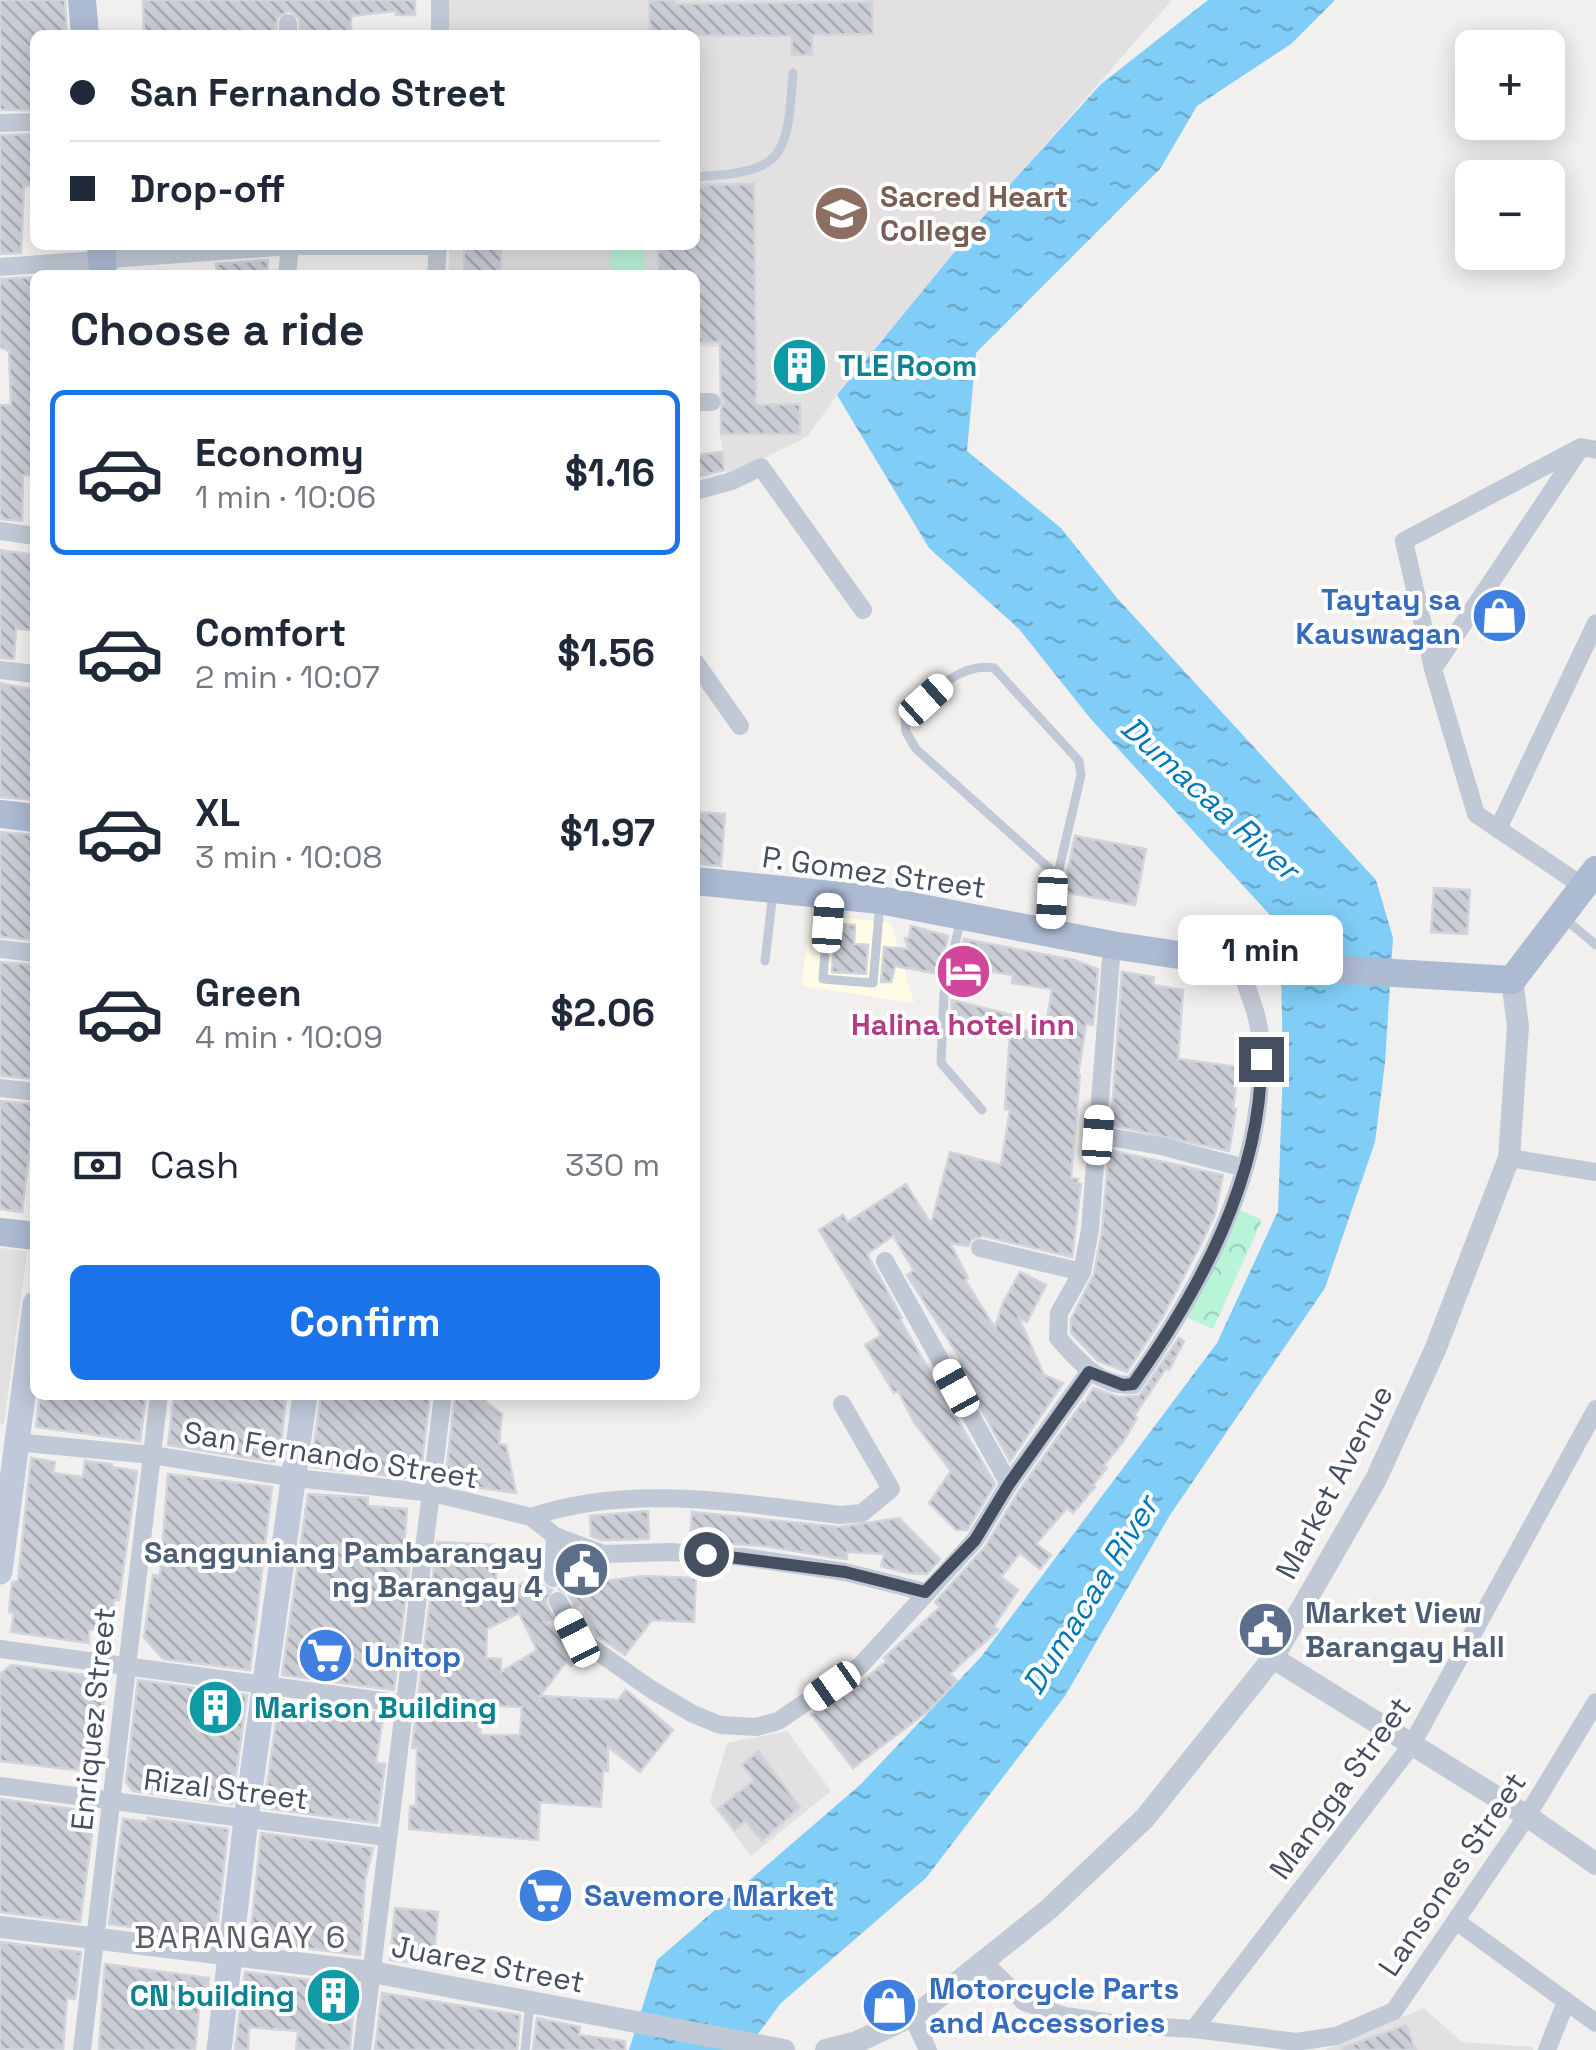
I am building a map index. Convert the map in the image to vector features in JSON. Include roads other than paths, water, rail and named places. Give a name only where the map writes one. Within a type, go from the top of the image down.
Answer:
[{"type":"main road","points":[[82,0],[85,30]]},
{"type":"main road","points":[[0,814],[30,817]]},
{"type":"main road","points":[[1512,980],[1590,878]]},
{"type":"main road","name":"P. Gomez Street","points":[[700,882],[880,900],[1112,945],[1239,964],[1512,980]]},
{"type":"main road","points":[[0,1232],[30,1235]]},
{"type":"main road","points":[[0,1572],[30,1338]]},
{"type":"main road","points":[[220,2050],[246,1820],[304,1400]]},
{"type":"street","points":[[440,0],[440,30]]},
{"type":"street","points":[[0,123],[30,122]]},
{"type":"street","points":[[0,267],[236,250]]},
{"type":"street","points":[[1433,669],[1589,448]]},
{"type":"street","points":[[1589,448],[1404,541],[1433,669],[1476,814],[1590,878]]},
{"type":"street","points":[[700,490],[732,481],[761,467],[863,610]]},
{"type":"street","points":[[0,531],[30,535]]},
{"type":"street","points":[[1498,829],[1596,624]]},
{"type":"street","points":[[700,669],[740,726]]},
{"type":"street","points":[[0,670],[30,673]]},
{"type":"street","points":[[1112,945],[1090,1230],[1082,1272],[1059,1313],[1058,1338],[1089,1372],[1123,1385],[1133,1384],[1179,1313],[1216,1245],[1246,1168],[1261,1085],[1260,1033],[1239,964]]},
{"type":"street","points":[[0,949],[30,952]]},
{"type":"street","name":"Market Avenue","points":[[826,2050],[857,2042],[912,2016],[1049,1909],[1145,1818],[1274,1658],[1376,1480],[1435,1350],[1509,1158],[1518,1026],[1512,980]]},
{"type":"street","points":[[0,1088],[30,1091]]},
{"type":"street","points":[[1098,1135],[1246,1168]]},
{"type":"street","points":[[1509,1158],[1596,1172]]},
{"type":"street","points":[[980,1248],[1082,1272]]},
{"type":"street","points":[[886,1260],[1009,1484]]},
{"type":"street","points":[[558,1600],[577,1638],[652,1690],[720,1725],[756,1727],[778,1721],[860,1666],[975,1540],[1009,1484],[1089,1372]]},
{"type":"street","name":"Enriquez Street","points":[[82,2050],[158,1400]]},
{"type":"street","points":[[362,2050],[442,1400]]},
{"type":"street","points":[[531,1517],[553,1509],[657,1498],[862,1514],[891,1489],[842,1404]]},
{"type":"street","name":"Mangga Street","points":[[1194,2029],[1411,1746],[1596,1409]]},
{"type":"street","name":"San Fernando Street","points":[[15,1442],[152,1455],[296,1478],[432,1493],[531,1517],[555,1536],[603,1554],[670,1552],[742,1557],[845,1572],[925,1592]]},
{"type":"street","points":[[553,1578],[555,1536]]},
{"type":"street","points":[[0,1649],[404,1704]]},
{"type":"street","points":[[1274,1658],[1527,1816],[1596,1864]]},
{"type":"street","name":"Lansones Street","points":[[983,1961],[1024,2002],[1051,2011],[1124,2025],[1296,2042],[1336,2036],[1394,2010],[1527,1816],[1596,1702]]},
{"type":"street","name":"Rizal Street","points":[[0,1786],[386,1837]]},
{"type":"street","points":[[1456,1921],[1596,2023]]},
{"type":"street","name":"Juarez Street","points":[[0,1927],[372,1972],[784,2050]]},
{"type":"street","points":[[1547,2050],[1566,2002]]},
{"type":"street","points":[[912,2016],[928,2050]]},
{"type":"lane","points":[[700,176],[755,171],[782,148],[790,124],[793,73]]},
{"type":"lane","points":[[1051,932],[1058,876],[1081,775],[1080,761],[994,668],[972,668],[946,682],[905,718],[906,732],[916,749],[1058,876]]},
{"type":"lane","points":[[765,961],[773,889]]},
{"type":"lane","points":[[830,895],[823,979],[873,983],[880,900]]},
{"type":"lane","points":[[962,914],[944,994],[942,1062],[982,1110]]},
{"type":"lane","points":[[1562,916],[1596,945]]},
{"type":"lane","points":[[525,2050],[530,2002]]},
{"type":"water","name":"Dumacaa River","points":[[1208,0],[1335,0],[1291,44],[1197,106],[1160,169],[976,353],[967,451],[1061,528],[1117,598],[1376,880],[1393,938],[1385,1063],[1375,1142],[1325,1288],[1170,1515],[1065,1696],[926,1878],[781,2003],[746,2050],[629,2050],[657,1960],[861,1784],[981,1657],[1217,1343],[1278,1211],[1283,1065],[1280,926],[1090,718],[1019,629],[929,548],[837,395],[1013,181],[1101,84]]},
{"type":"place","name":"Sacred Heart College","points":[[841,213]]},
{"type":"place","name":"TLE Room","points":[[799,365]]},
{"type":"place","name":"Taytay sa Kauswagan","points":[[1500,616]]},
{"type":"place","name":"Halina hotel inn","points":[[963,972]]},
{"type":"place","name":"Sangguniang Pambarangay ng Barangay 4","points":[[582,1569]]},
{"type":"place","name":"Market View Barangay Hall","points":[[1266,1629]]},
{"type":"place","name":"Unitop","points":[[325,1656]]},
{"type":"place","name":"Marison Building","points":[[215,1707]]},
{"type":"place","name":"Savemore Market","points":[[545,1895]]},
{"type":"place","name":"CN building","points":[[334,1995]]},
{"type":"place","name":"Motorcycle Parts and Accessories","points":[[890,2005]]},
{"type":"district","name":"BARANGAY 6","points":[[241,1937]]}]
